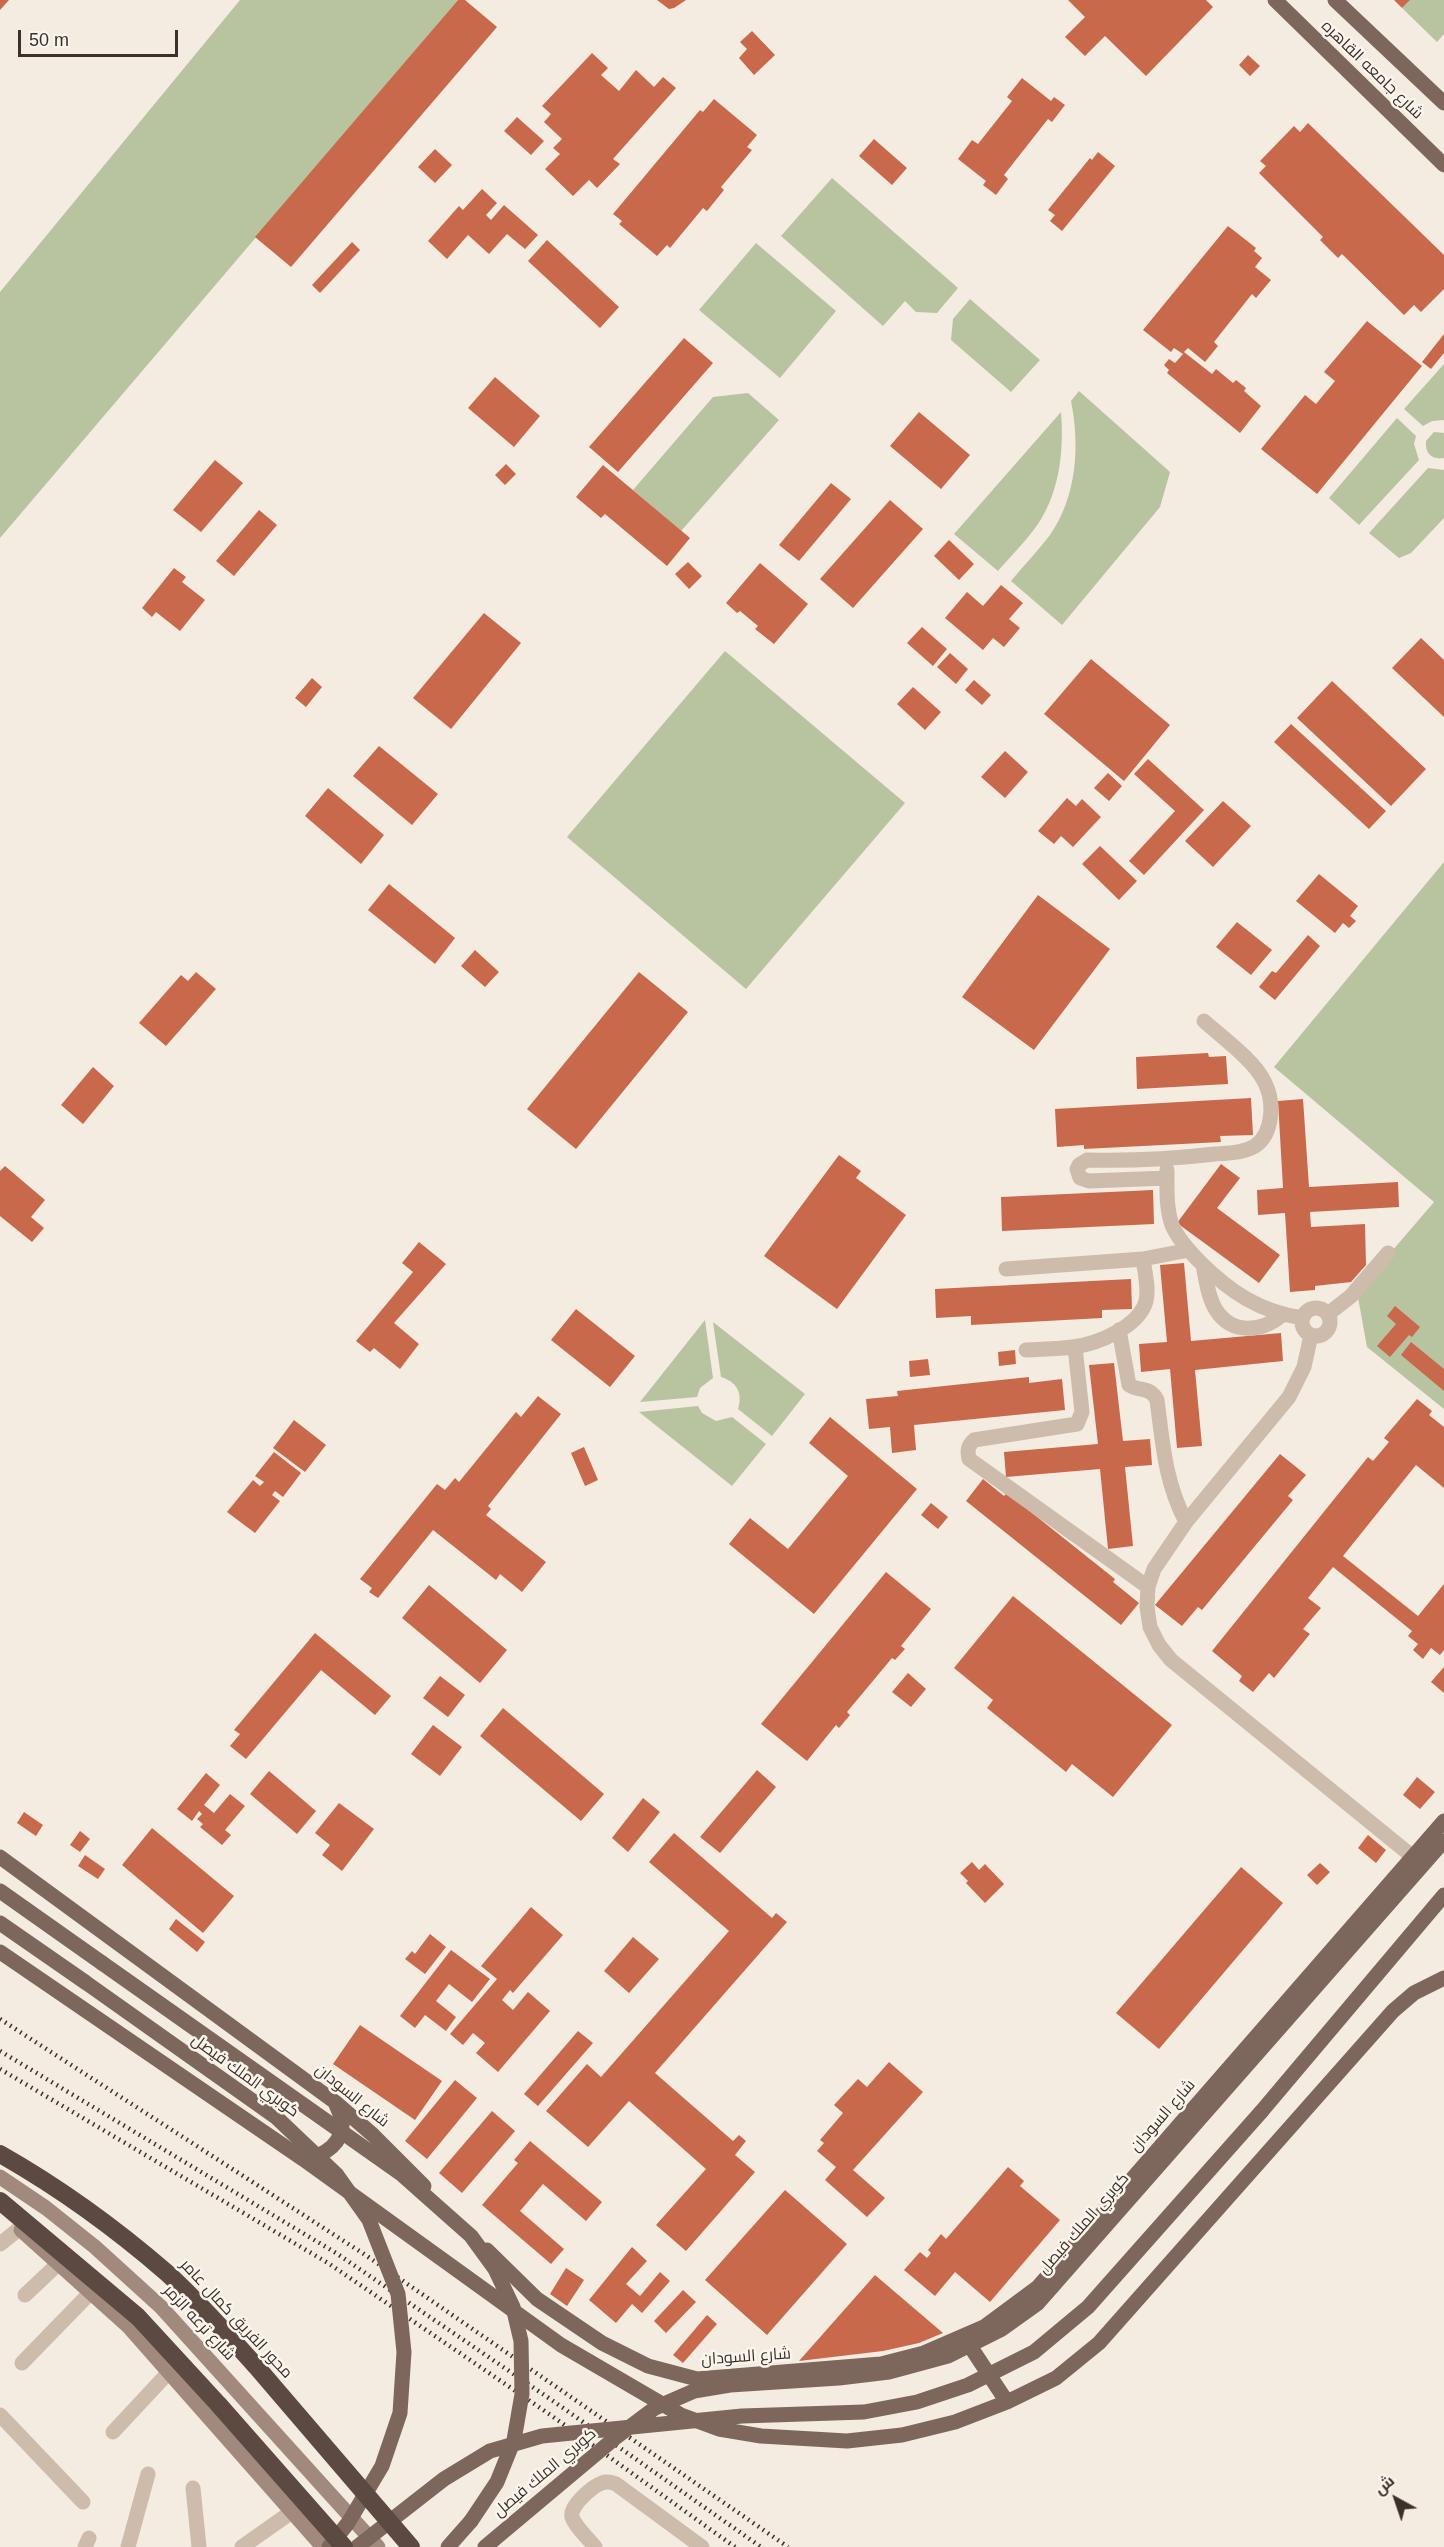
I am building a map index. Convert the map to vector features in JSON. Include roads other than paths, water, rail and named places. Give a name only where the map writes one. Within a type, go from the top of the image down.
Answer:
[{"type":"highway","name":"محور الفريق كمال عامر","points":[[0,2154],[72,2199],[120,2233],[168,2274],[255,2365],[411,2547]]},
{"type":"highway","points":[[0,2201],[138,2317],[344,2547]]},
{"type":"main road","name":"شارع جامعه القاهره","points":[[1275,0],[1444,165]]},
{"type":"main road","name":"شارع جامعه القاهره","points":[[1335,0],[1444,103]]},
{"type":"main road","name":"شارع السودان","points":[[0,1857],[335,2102],[373,2135],[537,2299],[602,2343],[648,2366],[697,2379],[870,2365],[924,2353],[964,2337],[1006,2313],[1045,2279],[1444,1821]]},
{"type":"main road","name":"كوبري الملك فيصل","points":[[485,2547],[647,2414],[694,2391],[730,2385],[839,2378],[889,2372],[948,2356],[1002,2329],[1037,2304],[1444,1841]]},
{"type":"main road","name":"كوبري الملك فيصل","points":[[0,1891],[400,2173],[471,2236],[495,2269],[513,2307],[521,2341],[522,2394],[514,2440],[497,2482],[471,2521],[448,2547]]},
{"type":"main road","name":"كوبري الملك فيصل","points":[[357,2547],[444,2479],[490,2451],[542,2436],[742,2416],[864,2412],[917,2402],[968,2385],[1034,2352],[1088,2307],[1261,2112],[1444,1895]]},
{"type":"main road","name":"كوبري الملك فيصل","points":[[0,1923],[277,2118],[337,2175],[369,2220],[398,2294],[404,2352],[400,2412],[382,2466],[348,2523],[323,2546]]},
{"type":"main road","points":[[0,1952],[303,2159],[561,2345],[681,2415],[719,2429],[761,2436],[847,2441],[902,2435],[955,2422],[1006,2402],[1056,2378],[1099,2343],[1393,2011],[1414,1993],[1444,1978]]},
{"type":"main road","points":[[303,2159],[323,2155],[337,2141],[342,2121],[335,2102]]},
{"type":"main road","name":"شارع ترعه الزمر","points":[[0,2177],[46,2208],[95,2247],[161,2307],[378,2547]]},
{"type":"main road","points":[[0,2212],[92,2291],[129,2327],[323,2546],[350,2516]]},
{"type":"main road","points":[[964,2337],[1006,2402]]},
{"type":"street","points":[[1167,1178],[1097,1181],[1097,1160],[1168,1160],[1244,1151],[1257,1145],[1265,1134],[1271,1116],[1271,1099],[1265,1082],[1255,1068],[1204,1021]]},
{"type":"street","points":[[1168,1160],[1168,1209],[1172,1224],[1189,1250],[1229,1289],[1244,1299],[1282,1315],[1303,1318]]},
{"type":"street","points":[[1006,1269],[1143,1259],[1189,1250]]},
{"type":"street","points":[[1328,1314],[1351,1296],[1388,1253]]},
{"type":"street","points":[[1026,1350],[1075,1347],[1119,1330],[1139,1314],[1146,1302],[1147,1289],[1143,1259]]},
{"type":"street","points":[[1203,1264],[1215,1309],[1231,1324],[1252,1329],[1263,1327],[1282,1315]]},
{"type":"street","points":[[1320,1308],[1328,1314],[1330,1324],[1325,1332],[1316,1336],[1311,1335],[1304,1328],[1303,1318],[1309,1310],[1320,1308]]},
{"type":"street","points":[[1119,1330],[1129,1385],[1134,1388],[1148,1389],[1157,1400],[1166,1471],[1186,1522]]},
{"type":"street","points":[[1311,1335],[1304,1367],[1289,1397],[1186,1522],[1154,1569],[1148,1587],[1147,1607],[1150,1627],[1159,1645],[1171,1660],[1413,1857]]},
{"type":"street","points":[[1075,1347],[1082,1412],[1077,1424],[974,1440],[967,1452],[969,1458],[1148,1587]]},
{"type":"street","points":[[0,2244],[19,2229]]},
{"type":"street","points":[[25,2295],[59,2263]]},
{"type":"street","points":[[22,2363],[92,2291]]},
{"type":"street","points":[[113,2432],[169,2372]]},
{"type":"street","points":[[0,2415],[83,2502]]},
{"type":"street","points":[[128,2547],[148,2474]]},
{"type":"street","points":[[575,2547],[591,2542],[573,2519],[572,2512],[575,2505],[598,2485],[611,2482],[702,2547]]},
{"type":"street","points":[[193,2488],[199,2547]]},
{"type":"street","points":[[242,2547],[293,2511]]},
{"type":"railway","points":[[0,2019],[364,2254],[788,2547]]},
{"type":"railway","points":[[0,2051],[336,2253],[761,2547]]},
{"type":"railway","points":[[0,2069],[328,2263],[552,2416],[735,2547]]}]
